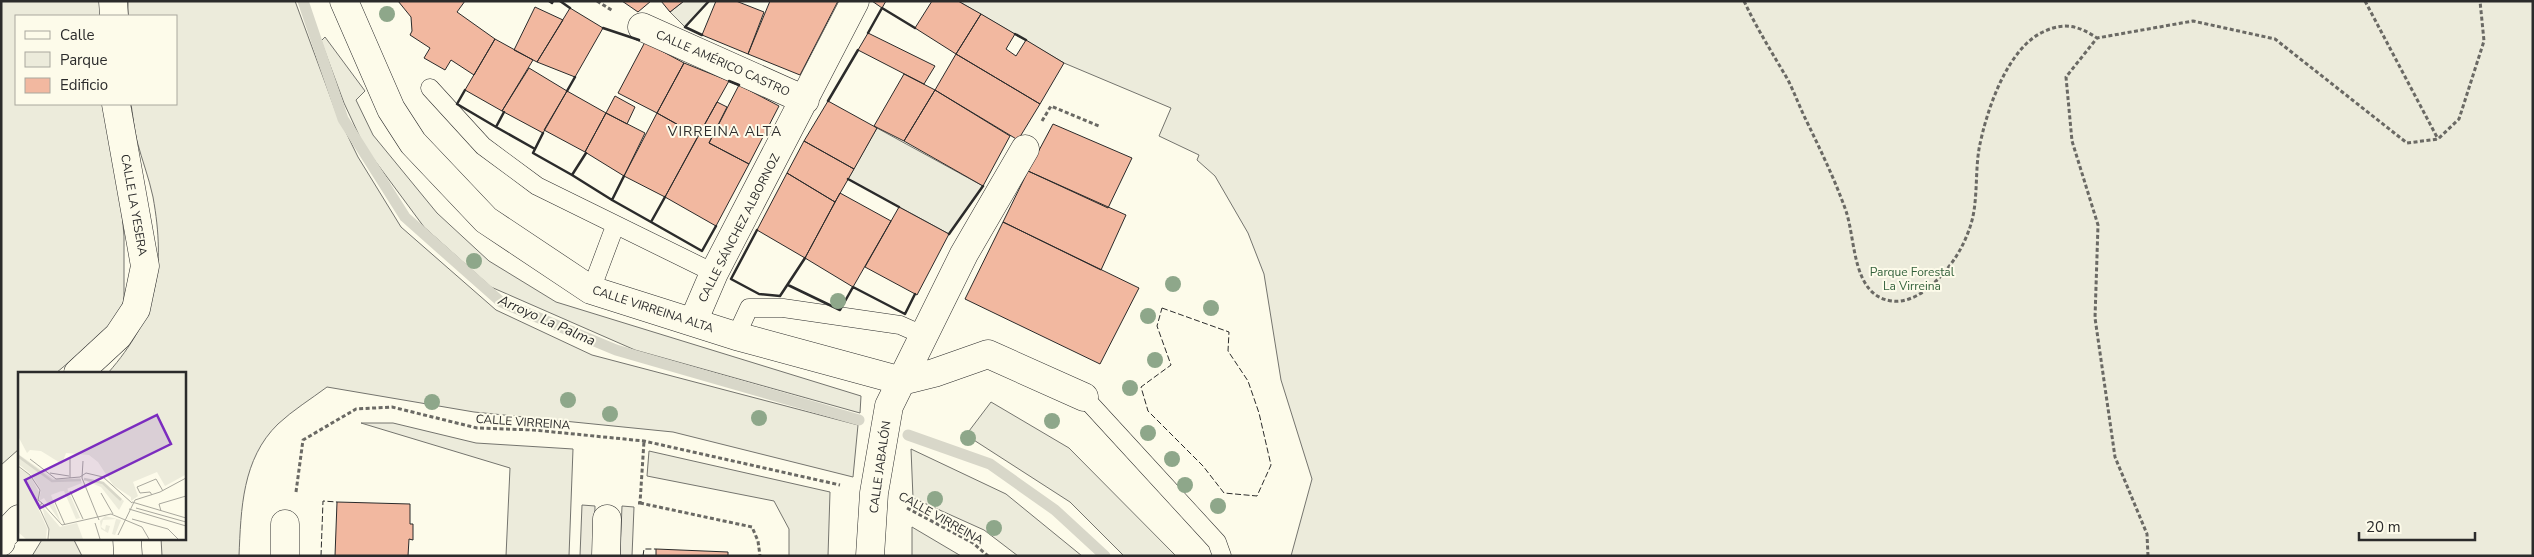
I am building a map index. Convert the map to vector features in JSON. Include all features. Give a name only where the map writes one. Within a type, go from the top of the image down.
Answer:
[{"type":"street","points":[[113,1],[114,15]]},
{"type":"street","name":"CALLE VIRREINA ALTA","points":[[344,1],[391,108],[412,143],[486,220],[591,290],[736,336],[902,381],[934,373],[988,354],[1084,396]]},
{"type":"street","name":"CALLE SÁNCHEZ ALBORNOZ","points":[[693,322],[714,273],[855,1]]},
{"type":"street","name":"CALLE AMÉRICO CASTRO","points":[[642,27],[805,100]]},
{"type":"street","name":"CALLE LA YESERA","points":[[79,372],[118,336],[136,309],[145,266],[116,105]]},
{"type":"street","name":"CALLE JABALÓN","points":[[870,556],[874,493],[889,406],[964,254],[1025,149]]},
{"type":"street","points":[[606,556],[607,519]]},
{"type":"street","points":[[1,542],[1,538],[18,520]]},
{"type":"street","points":[[284,556],[285,524]]},
{"type":"street","points":[[126,540],[128,556]]},
{"type":"lane","points":[[430,88],[483,146],[537,186],[714,273]]},
{"type":"lane","points":[[591,290],[615,226]]},
{"type":"lane","points":[[736,336],[749,308],[783,308],[900,325],[925,336]]},
{"type":"lane","points":[[1084,396],[1217,542],[1222,556]]},
{"type":"path","points":[[1744,1],[1788,82],[1834,175],[1849,220],[1863,280],[1877,298],[1895,302],[1917,296],[1938,280],[1954,260],[1965,238],[1971,222],[1980,148],[1996,94],[2008,64],[2023,46],[2041,33],[2056,26],[2073,26],[2084,29],[2097,38]]},
{"type":"path","points":[[2365,1],[2438,139]]},
{"type":"path","points":[[2148,556],[2147,534],[2115,458],[2095,318],[2098,225],[2072,142],[2066,77],[2097,38],[2193,21],[2275,39],[2407,143],[2438,139],[2459,119],[2484,41],[2480,1]]},
{"type":"path","points":[[1045,117],[1051,106],[1099,126]]},
{"type":"path","name":"CALLE VIRREINA","points":[[285,524],[296,494],[303,440],[356,409],[392,407],[477,428],[534,430],[644,440],[834,484]]},
{"type":"path","points":[[640,503],[644,440]]},
{"type":"path","name":"CALLE VIRREINA","points":[[874,493],[906,507],[973,543],[988,556]]},
{"type":"path","points":[[607,519],[607,501],[640,503],[752,526],[758,541],[760,556]]},
{"type":"green space","points":[[1,1],[102,1],[102,15],[15,15],[15,105],[103,105],[119,179],[124,236],[124,301],[111,327],[57,372],[18,372],[18,450],[1,465]]},
{"type":"green space","points":[[128,1],[295,1],[336,112],[358,157],[401,227],[496,310],[592,355],[858,425],[853,477],[673,432],[474,412],[327,387],[278,424],[266,438],[257,453],[250,469],[243,503],[239,556],[162,556],[161,540],[185,540],[185,372],[109,372],[138,332],[154,291],[157,270],[157,223],[153,197],[136,136],[131,105],[178,105],[178,15],[128,15]]},
{"type":"green space","points":[[684,1],[709,1],[685,27],[670,12]]},
{"type":"green space","name":"Parque Forestal La Virreina","points":[[958,1],[2533,1],[2533,556],[1291,556],[1312,479],[1281,380],[1264,274],[1248,233],[1215,176],[1197,160],[1199,155],[1159,136],[1171,108],[1064,63]]},
{"type":"green space","points":[[325,37],[365,91],[356,100],[373,135],[437,213],[489,261],[556,302],[861,396],[860,413],[635,350],[491,287],[424,227],[364,146],[344,103],[321,41]]},
{"type":"green space","points":[[877,128],[983,186],[949,234],[848,179]]},
{"type":"green space","points":[[991,402],[1069,448],[1176,556],[1124,556],[1070,502],[966,435]]},
{"type":"green space","points":[[361,423],[393,423],[476,443],[573,449],[569,556],[506,556],[510,468]]},
{"type":"green space","points":[[911,449],[1006,494],[1082,556],[1018,556],[984,530],[913,498]]},
{"type":"green space","points":[[649,451],[830,492],[828,556],[789,556],[789,529],[774,501],[647,476]]},
{"type":"green space","points":[[912,527],[961,556],[912,556]]},
{"type":"green space","points":[[42,540],[74,540],[82,556],[32,556]]},
{"type":"shaded area","points":[[582,505],[595,506],[594,556],[580,556]]},
{"type":"shaded area","points":[[622,506],[634,507],[632,556],[620,556]]},
{"type":"building","points":[[398,1],[465,1],[457,12],[495,39],[474,75],[451,60],[445,70],[424,58],[430,48],[410,35],[412,31],[411,17]]},
{"type":"building","points":[[622,1],[651,1],[638,12]]},
{"type":"building","points":[[661,1],[684,1],[670,12]]},
{"type":"building","points":[[716,1],[736,1],[764,12],[748,54],[702,35]]},
{"type":"building","points":[[770,1],[838,1],[800,75],[748,54]]},
{"type":"building","points":[[872,1],[886,1],[882,8]]},
{"type":"building","points":[[932,1],[958,1],[981,14],[956,54],[915,28]]},
{"type":"building","points":[[535,7],[563,20],[537,62],[514,50]]},
{"type":"building","points":[[570,8],[603,28],[575,77],[537,62]]},
{"type":"building","points":[[981,14],[1015,34],[1006,49],[1016,56],[1026,40],[1064,63],[1040,104],[956,54]]},
{"type":"building","points":[[868,33],[935,66],[924,84],[858,50]]},
{"type":"building","points":[[495,39],[533,60],[502,111],[465,90]]},
{"type":"building","points":[[645,42],[684,63],[657,113],[618,93]]},
{"type":"building","points":[[956,54],[1040,104],[1018,140],[935,90]]},
{"type":"building","points":[[684,63],[729,81],[698,136],[657,113]]},
{"type":"building","points":[[529,68],[567,91],[543,133],[502,111]]},
{"type":"building","points":[[904,74],[935,90],[904,141],[874,126]]},
{"type":"building","points":[[739,85],[779,106],[749,164],[709,143]]},
{"type":"building","points":[[935,90],[1010,136],[983,186],[904,141]]},
{"type":"building","points":[[567,91],[606,113],[585,152],[544,130]]},
{"type":"building","points":[[615,96],[635,107],[627,124],[606,113]]},
{"type":"building","points":[[828,101],[877,128],[854,169],[804,141]]},
{"type":"building","points":[[717,102],[727,107],[709,143],[749,164],[716,226],[665,197]]},
{"type":"building","points":[[606,113],[645,133],[624,176],[585,152]]},
{"type":"building","points":[[657,113],[698,136],[665,197],[624,176]]},
{"type":"building","points":[[1053,124],[1132,158],[1108,208],[1028,171]]},
{"type":"building","points":[[804,141],[854,169],[835,202],[787,173]]},
{"type":"building","points":[[1028,171],[1126,215],[1101,270],[1003,222]]},
{"type":"building","points":[[787,173],[835,202],[805,258],[757,230]]},
{"type":"building","points":[[840,193],[891,221],[853,287],[805,258]]},
{"type":"building","points":[[899,207],[949,234],[917,295],[865,267]]},
{"type":"building","points":[[1003,222],[1139,288],[1100,364],[965,299]]},
{"type":"building","points":[[337,502],[410,504],[410,524],[413,524],[413,540],[409,539],[408,556],[335,556]]},
{"type":"building","points":[[656,549],[728,552],[728,556],[656,556]]},
{"type":"waterway","name":"Arroyo La Palma","points":[[303,1],[343,119],[405,217],[501,302],[616,350],[859,420]]},
{"type":"waterway","name":"Arroyo La Palma","points":[[908,435],[990,464],[1055,510],[1105,556]]},
{"type":"fence","points":[[1162,308],[1229,332],[1228,351],[1248,381],[1259,413],[1271,465],[1257,496],[1224,493],[1203,466],[1148,411],[1141,387],[1171,365],[1157,326],[1162,308]]},
{"type":"fence","points":[[321,556],[323,501],[337,502]]},
{"type":"fence","points":[[643,556],[644,549],[656,549]]},
{"type":"wall","points":[[549,1],[552,3],[553,1]]},
{"type":"wall","points":[[560,1],[570,8]]},
{"type":"wall","points":[[702,35],[685,27],[709,1]]},
{"type":"wall","points":[[868,33],[882,8],[915,28]]},
{"type":"wall","points":[[603,28],[639,40]]},
{"type":"wall","points":[[1015,34],[1026,40]]},
{"type":"wall","points":[[828,101],[858,50]]},
{"type":"wall","points":[[567,91],[575,77]]},
{"type":"wall","points":[[729,81],[739,85]]},
{"type":"wall","points":[[465,90],[457,104],[496,127],[504,112]]},
{"type":"wall","points":[[496,127],[535,149]]},
{"type":"wall","points":[[543,133],[533,153],[572,175]]},
{"type":"wall","points":[[586,153],[572,175],[612,200],[624,176]]},
{"type":"wall","points":[[848,179],[899,207]]},
{"type":"wall","points":[[949,234],[983,186]]},
{"type":"wall","points":[[665,197],[651,222],[702,251],[716,226]]},
{"type":"wall","points":[[612,200],[651,222]]},
{"type":"wall","points":[[757,230],[731,279],[759,294],[780,296],[805,258]]},
{"type":"wall","points":[[788,285],[840,310],[853,287],[905,314],[915,294]]},
{"type":"district","name":"VIRREINA ALTA","points":[[725,131]]}]
